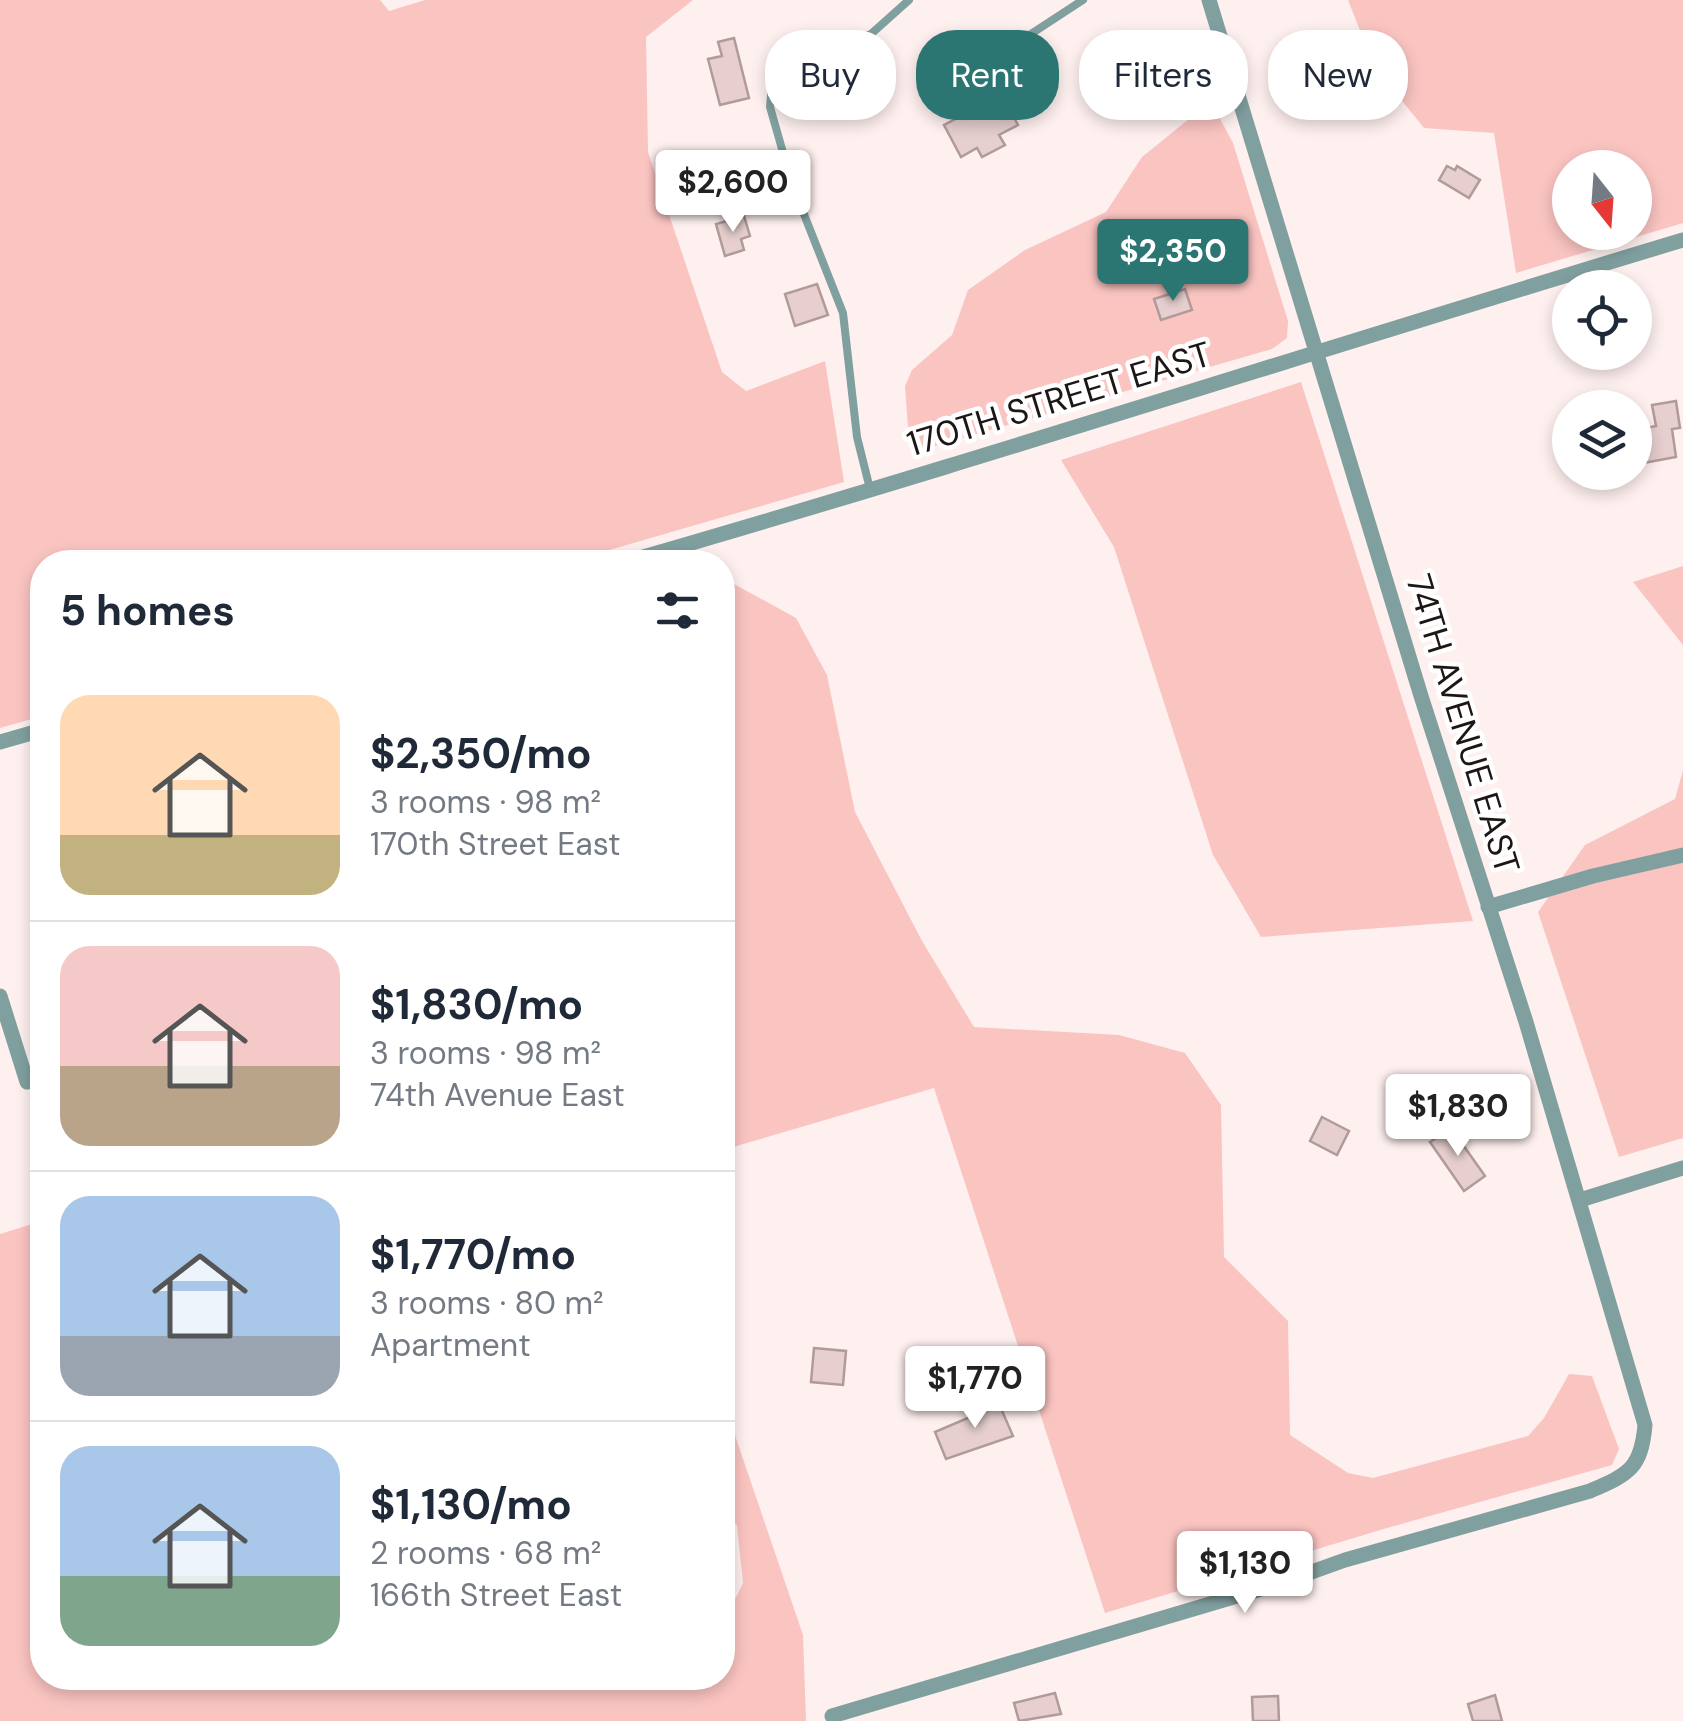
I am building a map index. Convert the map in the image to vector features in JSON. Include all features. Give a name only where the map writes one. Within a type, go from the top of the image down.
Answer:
[{"type":"street","name":"74TH AVENUE EAST","points":[[832,1716],[1590,1490],[1635,1467],[1643,1448],[1645,1424],[1580,1200],[1209,0]]},
{"type":"street","name":"170TH STREET EAST","points":[[670,550],[1683,240]]},
{"type":"street","points":[[0,742],[30,733]]},
{"type":"street","points":[[1488,907],[1593,876],[1683,856]]},
{"type":"street","points":[[0,996],[27,1082]]},
{"type":"street","points":[[1580,1200],[1683,1168]]},
{"type":"lane","points":[[870,489],[857,437],[843,314],[792,184],[770,107],[773,72],[871,34],[909,0]]},
{"type":"lane","points":[[1036,30],[1083,0]]},
{"type":"shaded area","points":[[0,0],[380,0],[389,11],[425,0],[693,0],[646,37],[648,152],[722,372],[746,391],[825,361],[844,482],[609,550],[30,550],[30,719],[0,728]]},
{"type":"shaded area","points":[[1348,0],[1683,0],[1683,223],[1652,232],[1652,150],[1552,150],[1552,250],[1593,250],[1516,273],[1494,133],[1424,128],[1408,108],[1408,30],[1360,30]]},
{"type":"shaded area","points":[[1188,120],[1221,120],[1233,143],[1288,321],[1287,338],[1272,349],[921,450],[909,442],[905,386],[912,370],[952,335],[968,290],[1025,250],[1106,212],[1142,157]]},
{"type":"shaded area","points":[[1301,382],[1473,921],[1261,937],[1213,855],[1114,547],[1061,460]]},
{"type":"shaded area","points":[[1683,566],[1683,645],[1633,582]]},
{"type":"shaded area","points":[[735,585],[796,618],[827,675],[855,812],[922,941],[974,1027],[1119,1035],[1185,1053],[1221,1105],[1224,1257],[1288,1321],[1290,1435],[1348,1473],[1373,1478],[1528,1436],[1544,1418],[1569,1374],[1592,1376],[1619,1449],[1612,1465],[1105,1613],[934,1088],[735,1146]]},
{"type":"shaded area","points":[[1683,770],[1683,1138],[1619,1157],[1538,912],[1585,845],[1675,799]]},
{"type":"shaded area","points":[[30,1225],[30,1690],[735,1690],[735,1599],[743,1583],[735,1523],[735,1435],[803,1635],[806,1721],[0,1721],[0,1234]]},
{"type":"building","points":[[734,38],[749,98],[720,105],[708,59],[722,56],[718,42]]},
{"type":"building","points":[[954,120],[1015,120],[1018,125],[999,135],[1005,145],[982,157],[977,148],[961,157],[944,125]]},
{"type":"building","points":[[776,157],[787,193],[737,208],[726,172]]},
{"type":"building","points":[[1447,166],[1455,170],[1457,166],[1480,180],[1469,198],[1439,180]]},
{"type":"building","points":[[744,216],[750,236],[741,239],[744,250],[725,256],[716,224]]},
{"type":"building","points":[[817,284],[828,315],[795,326],[785,294]]},
{"type":"building","points":[[1185,289],[1192,310],[1161,320],[1154,299]]},
{"type":"building","points":[[1676,401],[1680,428],[1672,429],[1676,457],[1652,461],[1652,427],[1656,426],[1652,405]]},
{"type":"building","points":[[1322,1117],[1349,1131],[1337,1155],[1310,1141]]},
{"type":"building","points":[[1451,1128],[1485,1176],[1464,1191],[1430,1142]]},
{"type":"building","points":[[814,1348],[846,1351],[843,1385],[811,1382]]},
{"type":"building","points":[[996,1397],[1013,1436],[946,1459],[935,1432],[982,1412],[979,1404]]},
{"type":"building","points":[[1055,1693],[1061,1714],[1019,1721],[1014,1703]]},
{"type":"building","points":[[1495,1695],[1502,1721],[1473,1721],[1468,1704]]},
{"type":"building","points":[[1278,1696],[1279,1721],[1253,1721],[1252,1697]]}]
